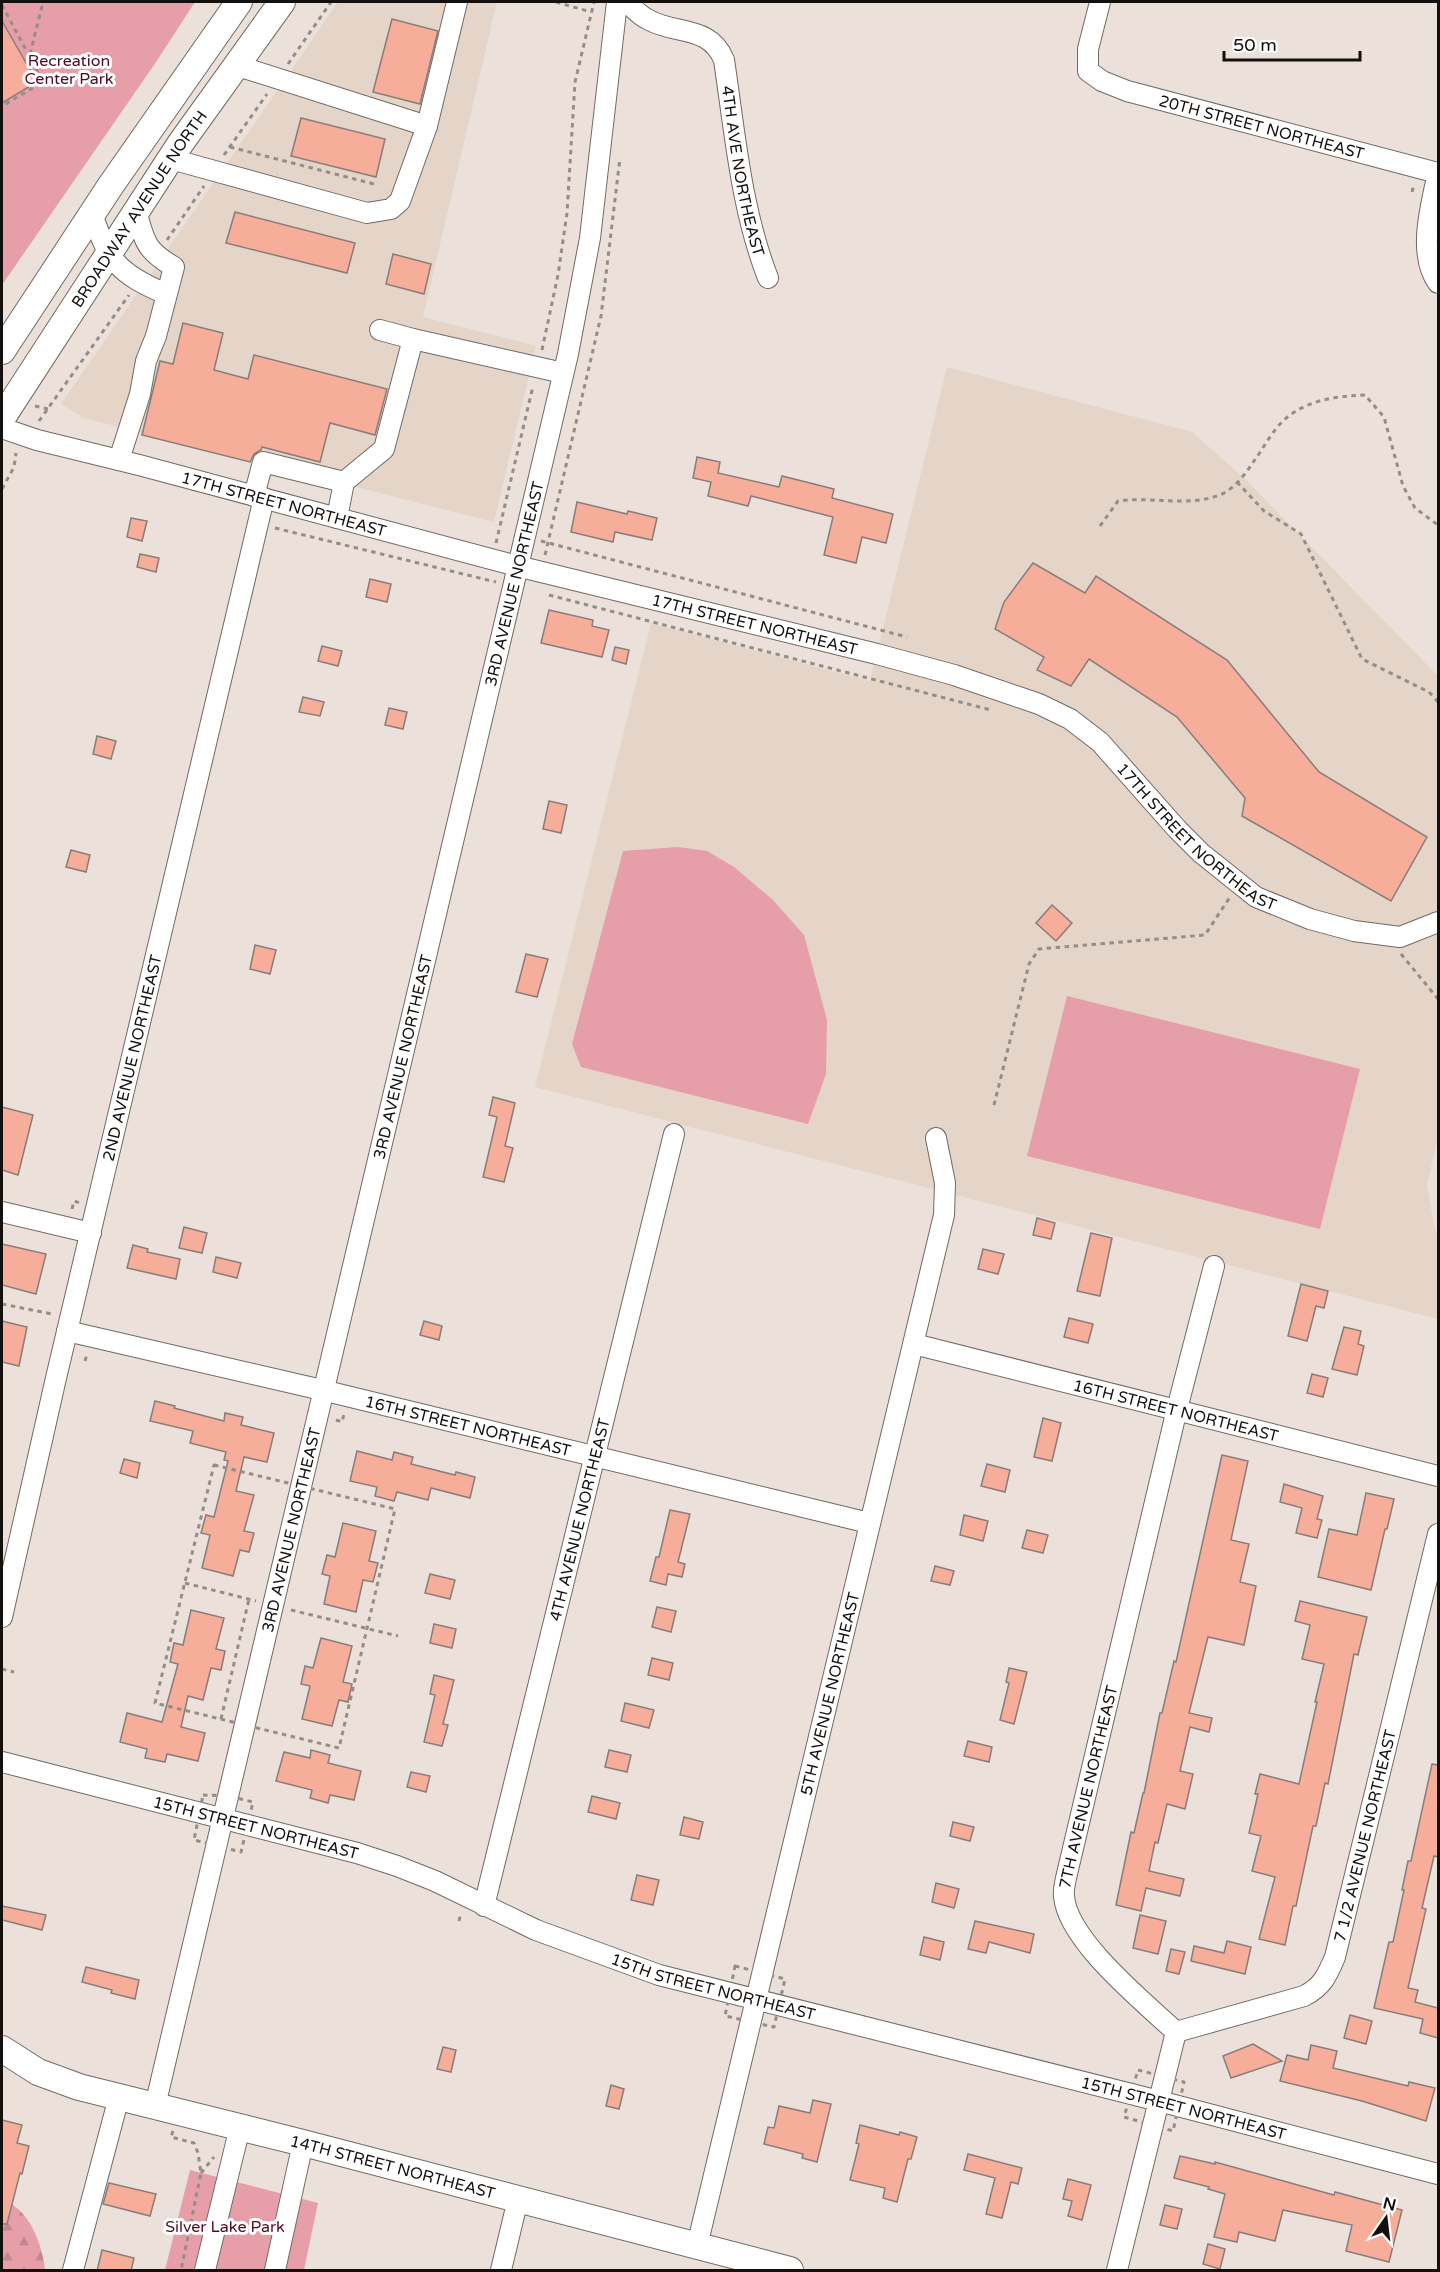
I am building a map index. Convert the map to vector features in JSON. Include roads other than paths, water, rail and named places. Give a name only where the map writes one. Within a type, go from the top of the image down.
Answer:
[{"type":"main road","points":[[2,351],[92,214],[238,2]]},
{"type":"main road","name":"BROADWAY AVENUE NORTH","points":[[2,418],[171,159],[282,2]]},
{"type":"main road","name":"14TH STREET NORTHEAST","points":[[2,2049],[22,2063],[47,2075],[119,2097],[790,2271]]},
{"type":"street","points":[[171,159],[367,213],[391,209],[400,201],[427,126],[457,2]]},
{"type":"street","name":"3RD AVENUE NORTHEAST","points":[[155,2106],[563,374],[590,238],[617,2]]},
{"type":"street","name":"4TH AVE NORTHEAST","points":[[627,2],[651,22],[696,34],[711,41],[720,49],[724,60],[742,180],[756,245],[768,278]]},
{"type":"street","name":"20TH STREET NORTHEAST","points":[[1100,2],[1088,49],[1088,71],[1102,81],[1127,91],[1438,173]]},
{"type":"street","points":[[236,65],[427,126]]},
{"type":"street","points":[[1438,173],[1428,220],[1427,250],[1434,278],[1438,283]]},
{"type":"street","points":[[119,460],[140,394],[146,361],[156,336],[174,267],[156,257],[149,247],[136,211]]},
{"type":"street","points":[[92,214],[108,254],[125,273],[138,282],[166,294]]},
{"type":"street","points":[[380,330],[563,374]]},
{"type":"street","points":[[337,518],[344,482],[384,449],[413,339]]},
{"type":"street","name":"17TH STREET NORTHEAST","points":[[2,428],[37,440],[517,566],[877,654],[1003,691],[1039,704],[1070,719],[1100,742],[1177,829],[1202,853],[1256,897],[1310,919],[1354,931],[1400,937],[1438,922]]},
{"type":"street","name":"2ND AVENUE NORTHEAST","points":[[2,1617],[259,497],[263,462],[344,482]]},
{"type":"street","name":"4TH AVENUE NORTHEAST","points":[[484,1906],[674,1134]]},
{"type":"street","name":"5TH AVENUE NORTHEAST","points":[[697,2246],[944,1215],[945,1183],[936,1138]]},
{"type":"street","points":[[2,1212],[91,1233]]},
{"type":"street","name":"7TH AVENUE NORTHEAST","points":[[1176,2032],[1092,1951],[1077,1931],[1064,1897],[1065,1878],[1177,1409],[1214,1266]]},
{"type":"street","name":"16TH STREET NORTHEAST","points":[[67,1331],[322,1390],[869,1523]]},
{"type":"street","name":"16TH STREET NORTHEAST","points":[[914,1344],[1438,1476]]},
{"type":"street","name":"7 1/2 AVENUE NORTHEAST","points":[[1176,2032],[1304,1996],[1316,1989],[1326,1978],[1335,1957],[1438,1534]]},
{"type":"street","name":"15TH STREET NORTHEAST","points":[[2,1762],[357,1853],[435,1881],[536,1930],[659,1975],[1438,2174]]},
{"type":"street","points":[[1117,2271],[1176,2032]]},
{"type":"street","points":[[73,2271],[119,2097]]},
{"type":"street","points":[[205,2271],[240,2127]]},
{"type":"street","points":[[274,2271],[303,2143]]},
{"type":"street","points":[[501,2271],[518,2199]]},
{"type":"park label","name":"Recreation Center Park","points":[[69,69]]},
{"type":"park label","name":"Silver Lake Park","points":[[225,2226]]}]
